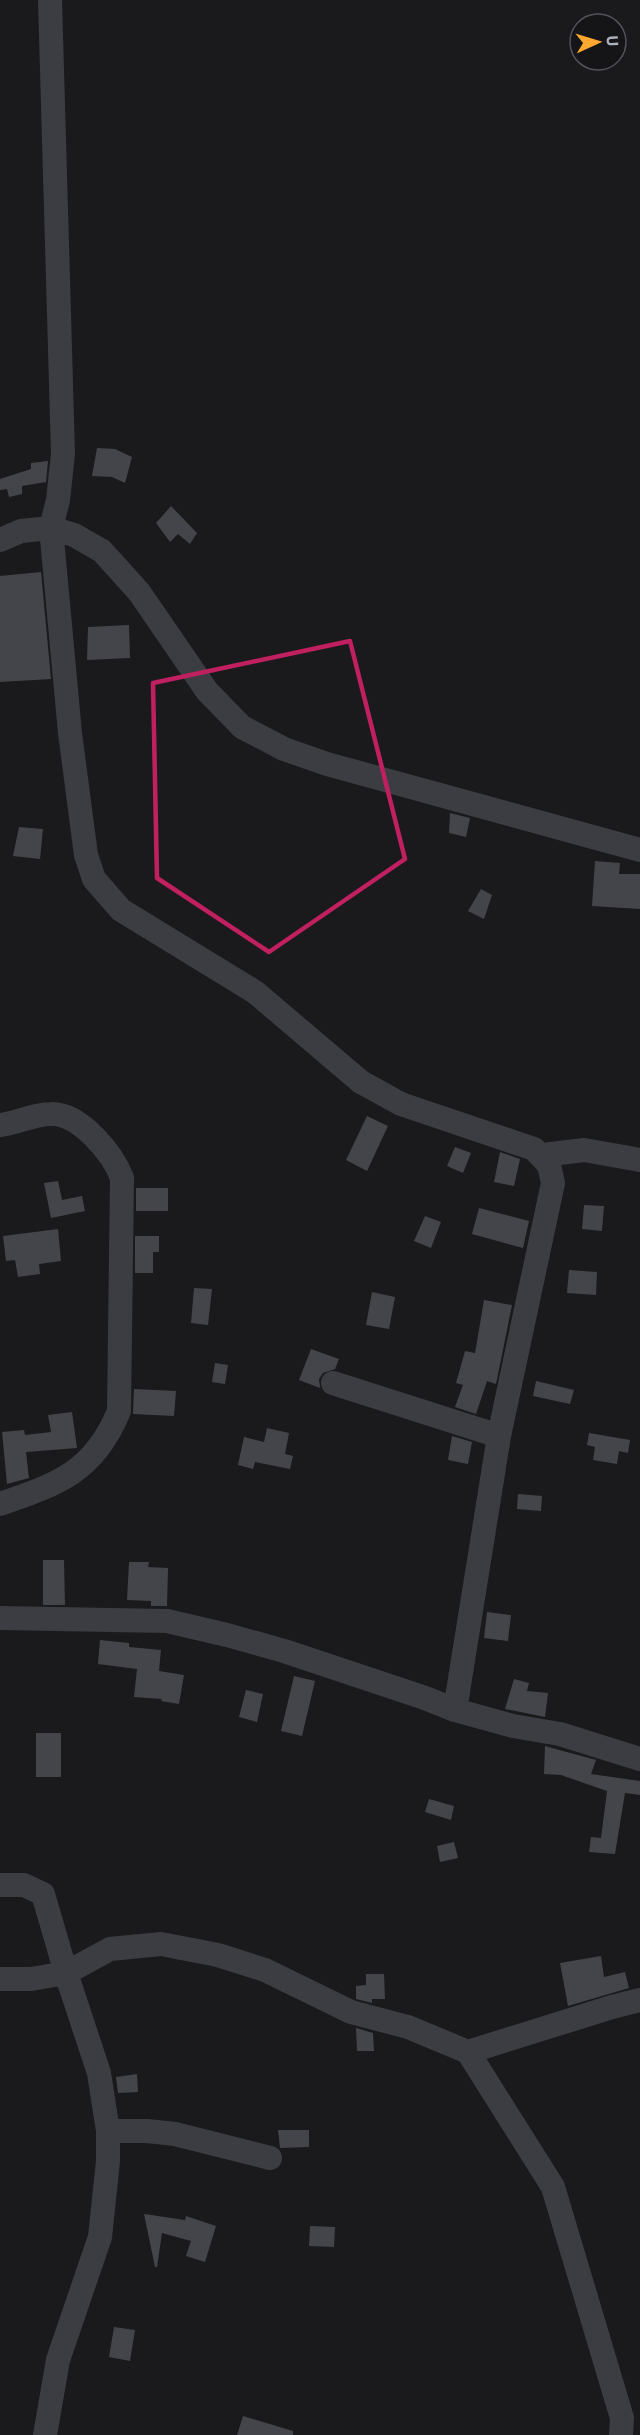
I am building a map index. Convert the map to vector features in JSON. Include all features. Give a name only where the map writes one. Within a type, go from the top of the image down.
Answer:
[{"type":"street","points":[[50,0],[63,454],[58,500],[51,528],[70,733],[86,855],[94,879],[121,910],[255,992],[361,1082],[401,1104],[534,1149],[543,1155],[549,1165],[553,1183],[499,1436],[455,1710]]},
{"type":"street","points":[[0,540],[21,531],[51,528],[74,534],[102,551],[139,592],[207,691],[242,727],[284,749],[327,764],[640,850]]},
{"type":"street","points":[[0,1125],[51,1113],[66,1117],[97,1139],[108,1150],[122,1178],[119,1411],[111,1431],[92,1456],[68,1477],[0,1504]]},
{"type":"street","points":[[543,1155],[584,1150],[640,1160]]},
{"type":"street","points":[[333,1383],[499,1436]]},
{"type":"street","points":[[0,1618],[167,1621],[284,1651],[455,1710],[513,1726],[560,1734],[640,1759]]},
{"type":"street","points":[[0,1886],[24,1885],[43,1894],[66,1974],[99,2073],[108,2131],[106,2196],[99,2236],[58,2360],[45,2435]]},
{"type":"street","points":[[0,1979],[31,1979],[66,1974],[110,1949],[161,1944],[218,1955],[265,1970],[351,2012],[408,2027],[468,2052],[553,2187],[622,2418],[621,2435]]},
{"type":"street","points":[[468,2052],[640,2000]]},
{"type":"street","points":[[108,2131],[176,2134],[270,2158]]},
{"type":"highlighted area","points":[[350,641],[405,859],[269,952],[157,878],[153,683]]},
{"type":"building","points":[[97,448],[115,449],[132,457],[125,483],[112,477],[92,476]]},
{"type":"building","points":[[48,461],[46,482],[22,486],[22,494],[9,497],[7,489],[0,490],[0,479],[31,469],[31,463]]},
{"type":"building","points":[[171,506],[197,533],[190,544],[178,534],[170,542],[156,523]]},
{"type":"building","points":[[41,572],[51,679],[0,682],[0,576]]},
{"type":"building","points":[[129,625],[130,658],[87,660],[88,627]]},
{"type":"building","points":[[450,813],[470,818],[466,837],[449,833]]},
{"type":"building","points":[[19,827],[43,829],[40,859],[13,856]]},
{"type":"building","points":[[595,861],[620,863],[619,874],[640,874],[640,909],[592,906]]},
{"type":"building","points":[[481,889],[492,895],[484,919],[468,911]]},
{"type":"building","points":[[367,1116],[388,1126],[367,1171],[346,1160]]},
{"type":"building","points":[[455,1147],[471,1153],[463,1173],[447,1166]]},
{"type":"building","points":[[500,1152],[520,1159],[514,1186],[494,1182]]},
{"type":"building","points":[[58,1181],[62,1200],[82,1196],[85,1211],[51,1218],[44,1183]]},
{"type":"building","points":[[136,1188],[168,1188],[168,1211],[136,1211]]},
{"type":"building","points":[[584,1205],[604,1206],[602,1231],[582,1229]]},
{"type":"building","points":[[479,1208],[529,1221],[523,1248],[472,1234]]},
{"type":"building","points":[[425,1216],[441,1222],[431,1248],[414,1241]]},
{"type":"building","points":[[58,1229],[61,1261],[39,1264],[40,1274],[18,1277],[15,1260],[6,1261],[3,1236]]},
{"type":"building","points":[[135,1236],[159,1236],[159,1252],[153,1252],[153,1273],[135,1273]]},
{"type":"building","points":[[569,1270],[597,1272],[596,1295],[567,1293]]},
{"type":"building","points":[[194,1288],[212,1289],[208,1325],[191,1323]]},
{"type":"building","points":[[372,1292],[395,1297],[389,1329],[366,1325]]},
{"type":"building","points":[[484,1300],[512,1305],[496,1384],[487,1381],[476,1414],[455,1407],[463,1385],[456,1383],[465,1351],[475,1353]]},
{"type":"building","points":[[311,1349],[339,1359],[335,1369],[323,1373],[319,1379],[320,1388],[299,1380]]},
{"type":"building","points":[[215,1363],[228,1365],[225,1384],[212,1382]]},
{"type":"building","points":[[536,1381],[574,1390],[570,1404],[533,1396]]},
{"type":"building","points":[[134,1389],[176,1391],[174,1416],[133,1414]]},
{"type":"building","points":[[72,1412],[77,1448],[26,1452],[29,1478],[7,1484],[2,1432],[24,1430],[25,1435],[51,1432],[48,1415]]},
{"type":"building","points":[[267,1428],[289,1433],[285,1454],[293,1456],[290,1469],[255,1462],[253,1469],[238,1465],[244,1437],[264,1442]]},
{"type":"building","points":[[589,1433],[630,1440],[628,1453],[619,1451],[617,1464],[593,1460],[595,1447],[587,1445]]},
{"type":"building","points":[[452,1436],[472,1442],[468,1464],[448,1460]]},
{"type":"building","points":[[518,1494],[542,1496],[541,1511],[517,1509]]},
{"type":"building","points":[[43,1560],[64,1560],[65,1605],[43,1605]]},
{"type":"building","points":[[129,1562],[149,1562],[148,1567],[168,1568],[167,1606],[151,1606],[151,1601],[127,1600]]},
{"type":"building","points":[[487,1612],[511,1615],[508,1641],[484,1638]]},
{"type":"building","points":[[100,1640],[129,1643],[129,1647],[161,1650],[159,1671],[184,1675],[179,1704],[161,1701],[162,1699],[134,1697],[137,1669],[98,1664]]},
{"type":"building","points":[[294,1676],[315,1681],[302,1736],[281,1731]]},
{"type":"building","points":[[514,1679],[529,1683],[527,1691],[548,1693],[545,1717],[505,1709]]},
{"type":"building","points":[[246,1690],[263,1694],[257,1722],[239,1717]]},
{"type":"building","points":[[36,1733],[61,1733],[61,1777],[36,1777]]},
{"type":"building","points":[[545,1746],[596,1760],[591,1774],[640,1781],[640,1795],[625,1793],[615,1854],[589,1852],[591,1837],[601,1838],[607,1791],[561,1775],[544,1774]]},
{"type":"building","points":[[429,1799],[454,1806],[451,1820],[425,1812]]},
{"type":"building","points":[[454,1842],[458,1858],[440,1862],[437,1846]]},
{"type":"building","points":[[601,1956],[604,1977],[625,1972],[629,1988],[568,2006],[560,1963]]},
{"type":"building","points":[[366,1974],[384,1974],[385,1999],[372,1999],[372,2003],[356,1999],[356,1986],[366,1985]]},
{"type":"building","points":[[356,2028],[373,2033],[374,2051],[357,2051]]},
{"type":"building","points":[[137,2074],[138,2092],[118,2093],[116,2077]]},
{"type":"building","points":[[278,2130],[309,2130],[309,2147],[280,2148]]},
{"type":"building","points":[[144,2214],[185,2220],[186,2216],[216,2226],[205,2262],[186,2256],[191,2241],[162,2233],[157,2267],[155,2267]]},
{"type":"building","points":[[310,2226],[335,2227],[334,2247],[309,2246]]},
{"type":"building","points":[[114,2327],[135,2330],[130,2361],[109,2357]]},
{"type":"building","points":[[243,2416],[293,2431],[293,2435],[237,2435]]}]
